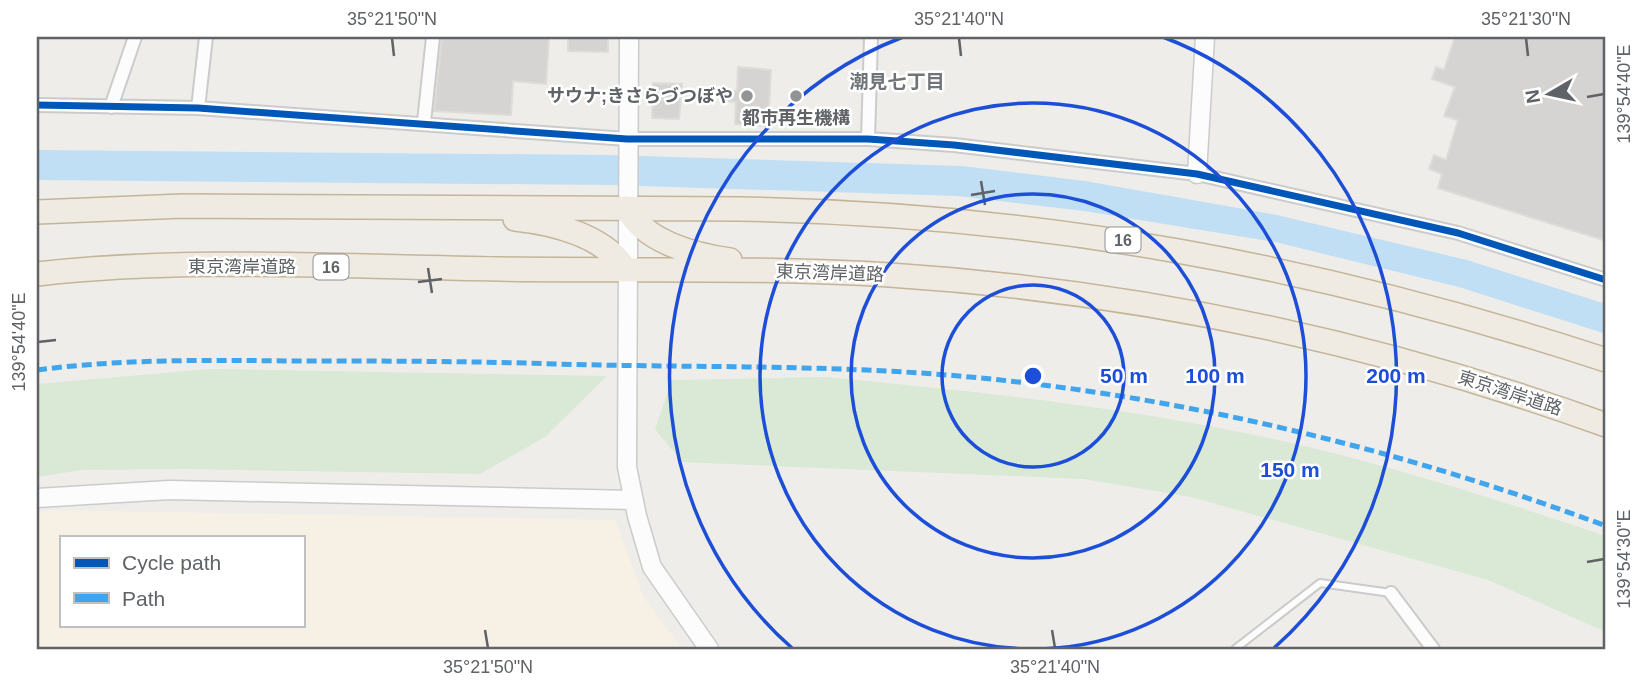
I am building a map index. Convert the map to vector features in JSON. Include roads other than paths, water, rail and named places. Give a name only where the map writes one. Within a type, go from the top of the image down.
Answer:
[{"type":"highway","name":"16","points":[[37,212],[183,206],[627,208],[859,213],[1097,236],[1311,276],[1465,315],[1606,360]]},
{"type":"highway","points":[[401,207],[522,219],[555,226],[606,248],[617,256],[626,270]]},
{"type":"highway","points":[[627,208],[633,219],[649,232],[704,255],[848,273]]},
{"type":"highway","name":"東京湾岸道路","points":[[37,274],[194,267],[626,270],[848,273],[1004,286],[1120,301],[1247,324],[1414,363],[1606,425]]},
{"type":"street","points":[[111,107],[135,37]]},
{"type":"street","points":[[198,108],[206,37]]},
{"type":"street","points":[[424,122],[433,37]]},
{"type":"street","points":[[629,37],[627,467],[633,500],[652,567],[709,649]]},
{"type":"street","points":[[867,139],[871,37]]},
{"type":"street","points":[[1197,174],[1205,37]]},
{"type":"street","points":[[37,106],[198,108],[424,122],[627,139],[867,139],[954,145],[1197,174],[1458,233],[1606,280]]},
{"type":"street","points":[[37,498],[169,490],[633,500]]},
{"type":"street","points":[[1391,593],[1433,649]]},
{"type":"lane","points":[[1235,649],[1320,583],[1391,593]]},
{"type":"water","points":[[37,150],[608,155],[962,166],[1085,181],[1277,215],[1467,260],[1606,304],[1606,334],[1459,287],[1275,242],[1084,211],[957,196],[609,185],[37,180]]},
{"type":"place","name":"サウナ;きさらづつぼや","points":[[747,96]]},
{"type":"place","name":"都市再生機構","points":[[796,96]]},
{"type":"district","name":"潮見七丁目","points":[[897,81]]}]
